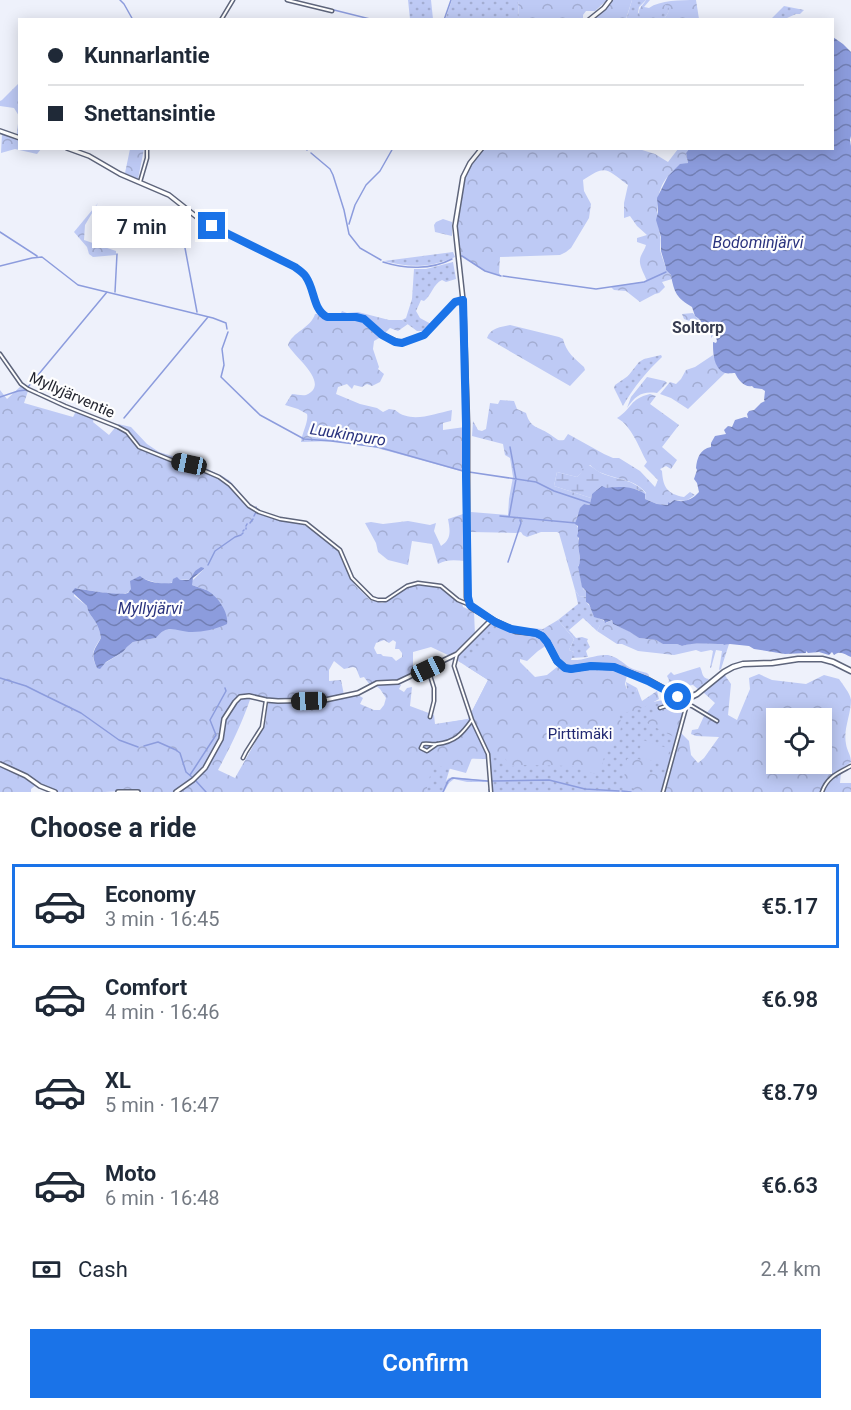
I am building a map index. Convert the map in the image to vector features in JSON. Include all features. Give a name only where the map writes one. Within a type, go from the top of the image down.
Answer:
[{"type":"main road","points":[[463,300],[468,597],[470,605],[491,620],[511,629],[542,636],[557,661],[565,668],[614,667],[648,681],[676,699],[693,697],[729,669],[743,664],[822,659],[834,662],[851,671]]},
{"type":"street","points":[[222,18],[233,0]]},
{"type":"street","points":[[287,0],[332,11]]},
{"type":"street","points":[[592,18],[610,0]]},
{"type":"street","points":[[0,131],[18,137]]},
{"type":"street","points":[[72,150],[176,199],[210,225],[295,267],[305,275],[320,312],[327,317],[364,319],[382,335],[402,343],[424,335],[455,302],[463,300],[454,226],[463,177],[480,150]]},
{"type":"street","points":[[140,182],[147,150]]},
{"type":"street","name":"Myllyjärventie","points":[[0,354],[21,384],[28,389],[118,426],[127,432],[139,447],[219,477],[230,485],[249,506],[259,512],[306,524],[340,550],[352,578],[372,598],[386,600],[407,586],[418,583],[441,586],[458,600],[470,605]]},
{"type":"street","points":[[176,792],[205,768],[221,739],[224,719],[238,699],[246,695],[266,700],[330,699],[358,693],[377,682],[398,682],[457,654],[491,620]]},
{"type":"street","points":[[457,654],[454,666],[471,720],[488,754],[491,792]]},
{"type":"street","points":[[428,669],[434,688],[430,717]]},
{"type":"street","points":[[660,708],[676,699],[677,703],[692,706],[717,721]]},
{"type":"street","points":[[243,758],[262,727],[266,700]]},
{"type":"street","points":[[663,792],[687,704]]},
{"type":"street","points":[[437,744],[456,738],[471,720]]},
{"type":"street","points":[[0,764],[55,792]]},
{"type":"street","points":[[822,792],[828,779],[851,766]]},
{"type":"street","points":[[118,792],[138,792]]},
{"type":"green space","points":[[408,0],[431,0],[433,18],[410,18]]},
{"type":"green space","points":[[452,0],[518,0],[519,18],[446,18]]},
{"type":"green space","points":[[518,0],[607,0],[595,11],[586,11],[583,18],[519,18]]},
{"type":"green space","points":[[611,0],[632,0],[626,18],[594,18]]},
{"type":"green space","points":[[632,0],[646,0],[639,7],[638,13],[665,5],[670,6],[665,18],[627,18]]},
{"type":"green space","points":[[646,0],[650,0],[644,7],[649,8],[665,2],[696,0],[699,18],[665,18],[669,7],[665,5],[658,18],[640,17],[640,10]]},
{"type":"green space","points":[[784,6],[804,10],[800,14],[787,18],[772,18]]},
{"type":"green space","points":[[18,84],[18,114],[14,108],[0,106],[2,100]]},
{"type":"green space","points":[[18,124],[18,150],[1,153],[2,134],[16,139]]},
{"type":"green space","points":[[19,150],[40,150],[37,154]]},
{"type":"green space","points":[[130,150],[144,150],[138,179],[125,173]]},
{"type":"green space","points":[[483,150],[642,150],[668,162],[677,150],[688,150],[686,153],[688,163],[669,175],[659,193],[657,213],[660,249],[666,270],[672,279],[662,282],[665,287],[659,293],[640,302],[626,291],[614,290],[611,287],[647,281],[640,262],[646,245],[637,242],[637,238],[647,235],[630,216],[624,218],[624,203],[628,185],[606,170],[583,180],[584,191],[591,204],[589,218],[571,248],[566,252],[560,255],[500,257],[499,273],[501,276],[485,271],[462,256],[459,257],[460,195],[465,176]]},
{"type":"green space","points":[[98,203],[85,225],[84,240],[116,251],[116,255],[93,257],[74,232]]},
{"type":"green space","points":[[443,219],[452,222],[452,236],[435,232],[434,225]]},
{"type":"green space","points":[[453,252],[455,257],[428,265],[411,266],[384,261]]},
{"type":"green space","points":[[453,262],[456,279],[446,282],[442,280],[434,287],[427,299],[421,300],[416,311],[420,318],[431,324],[423,331],[417,331],[402,320],[406,318],[412,299],[414,269],[426,269]]},
{"type":"green space","points":[[342,311],[358,312],[389,320],[402,320],[408,324],[398,331],[390,328],[374,341],[373,349],[378,369],[384,374],[380,382],[372,386],[354,385],[352,389],[347,384],[338,387],[336,394],[383,412],[389,409],[415,417],[452,410],[451,421],[443,423],[443,430],[465,427],[464,472],[377,448],[332,441],[301,442],[307,414],[285,405],[292,394],[306,395],[313,390],[315,384],[309,370],[288,345],[293,337],[310,323],[315,314],[338,319]]},
{"type":"green space","points":[[693,313],[699,320],[717,330],[711,338],[711,332],[704,328],[693,328],[695,323],[684,319],[682,314]]},
{"type":"green space","points":[[510,325],[563,339],[564,344],[585,370],[570,386],[487,338],[493,330]]},
{"type":"green space","points":[[661,355],[662,357],[641,380],[623,406],[614,388],[615,385],[628,376],[639,362]]},
{"type":"green space","points":[[713,355],[718,366],[725,373],[688,409],[660,394],[670,382],[676,384],[686,370]]},
{"type":"green space","points":[[647,377],[667,383],[657,393],[640,395],[627,408],[631,397]]},
{"type":"green space","points":[[21,386],[28,391],[24,403],[73,417],[76,411],[94,419],[93,422],[109,435],[118,424],[131,427],[147,444],[159,452],[195,463],[230,481],[244,497],[240,499],[259,513],[311,529],[340,552],[355,585],[370,600],[382,603],[407,587],[421,584],[441,587],[462,603],[463,607],[474,612],[475,635],[450,656],[431,647],[413,652],[413,674],[395,681],[380,681],[370,685],[364,677],[360,678],[356,668],[344,669],[334,661],[329,670],[329,681],[341,680],[344,695],[288,700],[248,694],[239,696],[223,718],[220,738],[199,772],[173,792],[134,790],[58,792],[45,787],[0,762],[0,390],[7,399]],"holes":[[[204,569],[192,581],[192,585],[206,590],[192,632],[177,629],[164,630],[156,638],[133,642],[123,652],[97,668],[93,656],[94,649],[101,638],[100,632],[87,606],[74,596],[75,588],[123,594],[144,579],[167,584],[189,580],[195,571]],[[384,640],[389,643],[393,640],[396,642],[395,649],[399,649],[402,657],[396,661],[392,657],[377,654],[374,648],[376,643]]]},
{"type":"green space","points":[[650,394],[656,396],[650,404],[679,425],[662,447],[677,460],[671,469],[666,466],[660,469],[663,481],[670,492],[678,496],[684,497],[690,492],[695,495],[686,501],[674,500],[668,502],[668,505],[657,504],[645,499],[646,493],[637,485],[597,471],[590,465],[577,477],[557,472],[554,486],[591,498],[591,505],[584,504],[577,516],[576,524],[579,530],[580,562],[578,567],[586,597],[579,596],[575,590],[559,533],[541,532],[527,537],[521,532],[471,532],[471,512],[508,515],[513,477],[510,458],[505,455],[503,444],[472,436],[473,421],[478,430],[486,429],[490,403],[498,404],[500,400],[514,401],[517,409],[526,413],[530,422],[536,427],[558,440],[564,440],[568,434],[604,454],[619,458],[640,471],[655,487],[658,480],[644,466],[647,462],[631,432],[617,418],[638,398]]},
{"type":"green space","points":[[584,464],[601,473],[637,485],[646,494],[645,499],[639,490],[626,488],[605,489],[592,494],[591,498],[554,486],[557,472],[577,477]]},
{"type":"green space","points":[[463,514],[465,561],[454,560],[438,564],[432,544],[412,541],[408,565],[388,560],[378,552],[376,543],[365,523],[383,524],[408,521],[430,525],[436,523],[434,531],[441,546],[449,537],[448,519]]},
{"type":"green space","points":[[575,590],[579,596],[586,597],[586,602],[592,609],[593,615],[600,619],[597,631],[583,618],[569,630],[576,638],[588,639],[590,647],[586,651],[588,657],[571,658],[574,652],[569,650],[574,639],[558,620],[578,604]]},
{"type":"green space","points":[[600,619],[606,623],[612,620],[613,624],[639,638],[656,640],[664,644],[682,646],[697,643],[729,644],[719,670],[722,651],[716,650],[710,668],[713,651],[711,650],[701,652],[696,650],[674,655],[638,651],[617,644],[597,631]]},
{"type":"green space","points":[[558,620],[574,639],[569,650],[574,652],[571,660],[608,655],[617,658],[631,668],[647,673],[648,680],[616,667],[566,667],[560,663],[543,635],[513,629],[514,627],[543,629]]},
{"type":"green space","name":"Pirttimäki","points":[[491,623],[522,638],[495,681],[543,688],[559,667],[627,689],[626,682],[637,688],[636,692],[643,704],[663,700],[672,704],[688,705],[679,703],[678,700],[687,701],[689,705],[664,792],[488,792],[489,782],[467,782],[454,779],[444,792],[426,792],[434,725],[468,719],[488,680],[455,659]],"holes":[[[453,758],[486,759],[489,781],[454,777],[446,781]]]},
{"type":"green space","points":[[498,626],[511,632],[534,635],[547,645],[527,661],[520,659],[520,662],[535,677],[547,675],[557,667],[568,670],[609,668],[627,675],[625,684],[628,693],[633,695],[637,688],[642,701],[657,691],[659,699],[650,704],[634,711],[618,712],[621,730],[618,737],[608,747],[599,775],[571,766],[511,766],[503,756],[486,759],[472,758],[466,773],[436,765],[432,768],[426,792],[179,792],[194,782],[206,768],[221,742],[227,716],[236,703],[244,697],[251,697],[218,770],[235,778],[265,725],[268,702],[325,702],[358,695],[363,698],[360,704],[380,710],[386,698],[375,685],[399,683],[401,685],[399,689],[404,692],[407,688],[412,687],[410,706],[434,715],[435,724],[468,719],[488,680],[466,666],[489,634]]},
{"type":"green space","points":[[700,667],[703,676],[709,679],[699,690],[693,685],[677,687],[671,691],[667,688],[669,680],[667,676],[671,672],[674,675]]},
{"type":"green space","points":[[724,674],[731,684],[728,715],[737,720],[750,689],[749,678],[759,674],[772,680],[806,684],[824,675],[839,679],[851,700],[845,738],[851,762],[829,778],[822,792],[664,792],[681,733],[689,741],[691,755],[698,763],[719,737],[691,734],[692,730],[698,729],[704,716],[715,703],[703,692]]},
{"type":"green space","points":[[675,704],[686,705],[678,739],[645,722],[655,713]]},
{"type":"green space","points":[[643,740],[670,749],[665,765],[637,756]]},
{"type":"green space","points":[[632,757],[647,762],[650,773],[665,777],[661,792],[638,790],[623,785],[627,759]]},
{"type":"green space","points":[[0,765],[26,777],[36,785],[31,792],[0,792]]},
{"type":"green space","points":[[841,772],[840,783],[851,783],[851,792],[824,792],[829,780]]},
{"type":"water","name":"Bodominjärvi","points":[[834,38],[851,52],[851,657],[841,653],[834,655],[832,652],[829,655],[806,651],[806,653],[785,654],[730,644],[682,646],[663,644],[656,640],[639,638],[613,624],[612,620],[605,623],[604,620],[594,617],[586,602],[586,591],[582,587],[578,567],[579,538],[577,536],[578,526],[575,524],[580,508],[584,504],[590,505],[592,494],[602,486],[636,489],[645,494],[645,499],[657,504],[668,505],[668,502],[674,500],[691,499],[699,492],[694,479],[700,454],[711,447],[715,436],[726,434],[724,430],[728,426],[732,427],[735,420],[748,418],[749,411],[754,410],[765,401],[765,391],[744,385],[735,373],[721,371],[714,359],[713,342],[717,341],[716,329],[702,323],[695,316],[692,307],[675,291],[671,275],[666,270],[656,220],[657,198],[668,176],[680,164],[688,163],[686,153],[688,150],[834,150]]},
{"type":"water","name":"Myllyjärvi","points":[[201,567],[204,569],[193,578],[192,585],[210,592],[218,600],[226,614],[227,624],[214,629],[192,632],[164,630],[156,638],[133,642],[100,669],[97,668],[93,655],[101,638],[100,632],[87,606],[72,592],[75,588],[124,594],[131,589],[130,581],[140,576],[155,582],[172,583],[177,577],[180,580],[189,580]]},
{"type":"waterway","points":[[120,0],[132,18]]},
{"type":"waterway","points":[[445,18],[451,0]]},
{"type":"waterway","points":[[334,10],[366,18]]},
{"type":"waterway","points":[[349,224],[355,205],[366,185],[380,171],[392,150]]},
{"type":"waterway","points":[[311,153],[330,169],[333,175],[349,234],[360,248],[381,260]]},
{"type":"waterway","points":[[0,232],[37,256]]},
{"type":"waterway","points":[[185,248],[197,312]]},
{"type":"waterway","points":[[115,292],[117,254]]},
{"type":"waterway","points":[[460,256],[485,271],[501,276]]},
{"type":"waterway","name":"Luukinpuro","points":[[0,266],[42,257],[78,285],[213,318],[226,323],[227,329]]},
{"type":"waterway","points":[[383,262],[400,266],[427,267],[452,259]]},
{"type":"waterway","points":[[503,276],[596,289],[644,282],[666,272]]},
{"type":"waterway","points":[[28,387],[107,292]]},
{"type":"waterway","points":[[124,418],[208,317]]},
{"type":"waterway","name":"Luukinpuro","points":[[228,332],[222,349],[224,365],[221,377],[260,415],[304,439],[378,447],[463,471]]},
{"type":"waterway","points":[[0,397],[26,390]]},
{"type":"waterway","name":"Luukinpuro","points":[[509,517],[516,479],[510,447]]},
{"type":"waterway","name":"Luukinpuro","points":[[469,472],[536,482],[554,491],[590,503]]},
{"type":"waterway","points":[[254,516],[256,512]]},
{"type":"waterway","points":[[500,516],[576,523]]},
{"type":"waterway","points":[[250,523],[253,519]]},
{"type":"waterway","points":[[508,562],[520,520]]},
{"type":"waterway","points":[[208,565],[215,551],[241,535]]},
{"type":"waterway","points":[[0,678],[26,686],[81,713],[119,740],[138,747]]},
{"type":"waterway","points":[[190,775],[216,735],[210,720],[226,691],[225,688]]},
{"type":"waterway","points":[[144,746],[158,742],[176,750],[180,753],[186,772],[193,778]]},
{"type":"waterway","points":[[443,792],[452,778],[488,781]]},
{"type":"waterway","points":[[492,781],[549,780],[585,789],[619,791]]},
{"type":"waterway","points":[[196,781],[206,792]]},
{"type":"waterway","points":[[622,791],[631,792]]},
{"type":"district","name":"Soltorp","points":[[698,327]]},
{"type":"route","points":[[212,226],[295,267],[305,275],[323,316],[364,319],[376,331],[395,342],[402,343],[424,335],[455,302],[463,300],[468,600],[470,605],[495,622],[511,629],[536,633],[544,637],[557,661],[565,668],[614,667],[678,697]]}]
